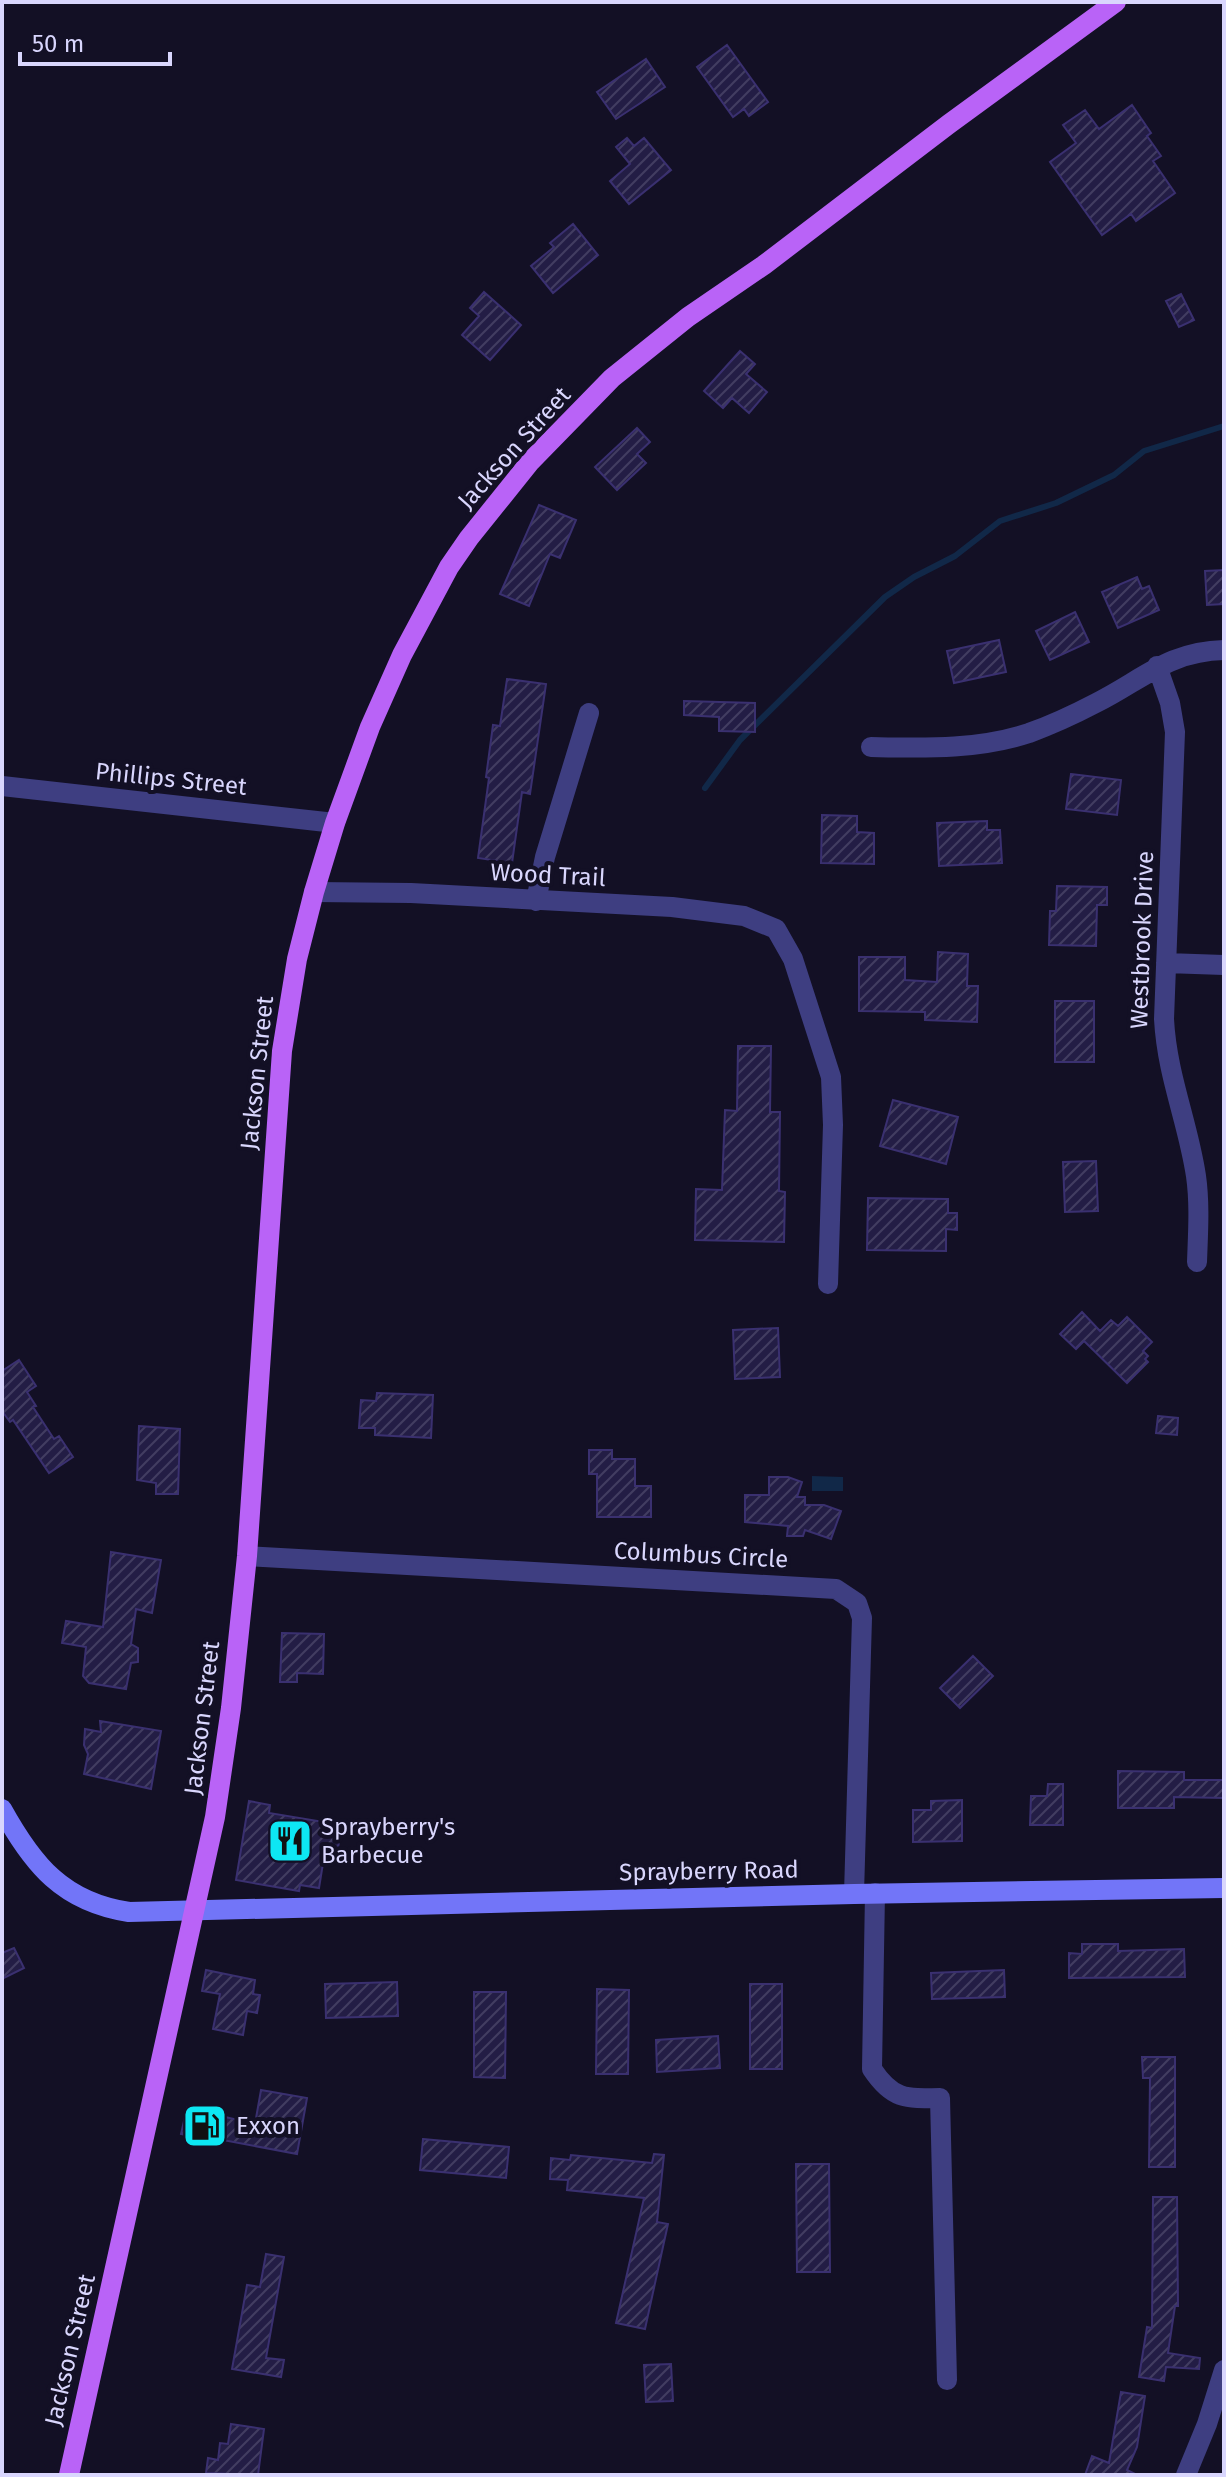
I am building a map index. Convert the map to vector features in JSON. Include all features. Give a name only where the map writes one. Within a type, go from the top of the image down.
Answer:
[{"type":"main road","name":"Jackson Street","points":[[69,2475],[195,1909],[224,1762],[247,1556],[282,1051],[297,959],[335,823],[370,727],[433,595],[469,538],[530,462],[612,378],[675,327],[776,256],[1116,2]]},
{"type":"street","points":[[871,747],[955,748],[1027,733],[1096,703],[1157,666],[1190,654],[1224,650]]},
{"type":"street","name":"Westbrook Drive","points":[[1157,666],[1170,703],[1175,732],[1165,1049],[1196,1176],[1199,1216],[1197,1262]]},
{"type":"street","points":[[536,901],[545,857],[589,713]]},
{"type":"street","name":"Phillips Street","points":[[2,786],[335,823]]},
{"type":"street","name":"Wood Trail","points":[[314,892],[411,893],[672,907],[744,916],[776,929],[793,959],[831,1077],[833,1125],[828,1284]]},
{"type":"street","points":[[1166,963],[1224,965]]},
{"type":"street","name":"Columbus Circle","points":[[247,1556],[836,1589],[857,1603],[862,1618],[854,1894]]},
{"type":"street","name":"Sprayberry Road","points":[[2,1809],[33,1860],[47,1874],[79,1898],[129,1912],[875,1893],[1224,1889]]},
{"type":"street","points":[[875,1893],[872,2069],[885,2089],[908,2099],[940,2098],[947,2380]]},
{"type":"street","points":[[1186,2475],[1216,2426],[1224,2370]]},
{"type":"water","points":[[812,1476],[843,1477],[843,1491],[812,1491]]},
{"type":"building","points":[[727,45],[768,102],[749,116],[744,109],[733,117],[697,67]]},
{"type":"building","points":[[646,59],[665,87],[616,119],[597,92]]},
{"type":"building","points":[[1132,105],[1151,133],[1147,136],[1161,156],[1153,161],[1175,193],[1136,221],[1131,214],[1102,235],[1050,162],[1076,143],[1063,125],[1085,110],[1099,129]]},
{"type":"building","points":[[627,138],[634,146],[644,138],[671,170],[629,204],[610,181],[630,164],[616,147]]},
{"type":"building","points":[[573,224],[598,255],[553,293],[531,266],[554,247],[550,243]]},
{"type":"building","points":[[484,292],[521,325],[490,360],[462,335],[479,316],[470,308]]},
{"type":"building","points":[[1181,294],[1194,320],[1179,327],[1166,301]]},
{"type":"building","points":[[740,351],[755,364],[746,374],[767,392],[749,413],[732,398],[723,408],[704,391]]},
{"type":"building","points":[[637,428],[650,442],[637,454],[646,463],[617,490],[595,467]]},
{"type":"building","points":[[539,505],[576,520],[560,558],[550,554],[529,606],[500,594]]},
{"type":"building","points":[[1224,570],[1224,604],[1207,605],[1205,571]]},
{"type":"building","points":[[1137,577],[1142,589],[1149,586],[1159,610],[1118,628],[1102,592]]},
{"type":"building","points":[[1075,612],[1089,642],[1050,660],[1036,631]]},
{"type":"building","points":[[999,640],[1006,672],[954,683],[947,651]]},
{"type":"building","points":[[507,679],[546,684],[530,794],[522,792],[512,863],[478,858],[493,725],[500,726]]},
{"type":"building","points":[[684,701],[755,703],[755,732],[719,731],[719,717],[684,715]]},
{"type":"building","points":[[1071,774],[1121,780],[1117,815],[1066,809]]},
{"type":"building","points":[[822,815],[857,816],[857,832],[874,833],[874,864],[821,863]]},
{"type":"building","points":[[987,821],[987,830],[1000,830],[1002,863],[939,866],[937,823]]},
{"type":"building","points":[[1057,886],[1107,887],[1107,905],[1097,905],[1096,946],[1049,945],[1050,911],[1056,911]]},
{"type":"building","points":[[938,952],[968,954],[967,986],[978,986],[977,1022],[925,1020],[925,1012],[859,1011],[859,957],[905,957],[905,980],[937,982]]},
{"type":"building","points":[[1055,1001],[1094,1001],[1094,1062],[1055,1062]]},
{"type":"building","points":[[738,1046],[771,1046],[770,1112],[780,1112],[779,1191],[785,1192],[784,1242],[695,1240],[696,1189],[722,1190],[725,1110],[737,1111]]},
{"type":"building","points":[[893,1100],[958,1117],[946,1164],[880,1146]]},
{"type":"building","points":[[1096,1161],[1098,1211],[1065,1212],[1063,1162]]},
{"type":"building","points":[[868,1198],[948,1199],[948,1213],[957,1213],[957,1230],[946,1229],[946,1251],[867,1250]]},
{"type":"building","points":[[1082,1312],[1100,1331],[1111,1320],[1118,1326],[1127,1317],[1152,1342],[1143,1351],[1148,1356],[1145,1359],[1148,1362],[1127,1383],[1084,1341],[1076,1349],[1060,1334]]},
{"type":"building","points":[[778,1328],[780,1377],[735,1379],[733,1330]]},
{"type":"building","points":[[19,1360],[36,1386],[27,1392],[36,1406],[33,1407],[54,1439],[59,1436],[73,1457],[49,1473],[13,1420],[10,1422],[2,1411],[2,1371]]},
{"type":"building","points":[[377,1393],[433,1395],[431,1438],[375,1435],[375,1428],[359,1428],[361,1400],[376,1401]]},
{"type":"building","points":[[1158,1416],[1178,1418],[1177,1435],[1156,1433]]},
{"type":"building","points":[[139,1426],[180,1429],[178,1494],[156,1494],[156,1483],[137,1480]]},
{"type":"building","points":[[589,1450],[612,1450],[612,1459],[635,1459],[635,1486],[651,1486],[651,1517],[597,1517],[597,1474],[589,1474]]},
{"type":"building","points":[[769,1477],[788,1477],[802,1482],[797,1497],[805,1497],[805,1505],[824,1505],[841,1511],[831,1539],[805,1530],[803,1536],[787,1536],[788,1526],[745,1522],[745,1495],[769,1495]]},
{"type":"building","points":[[111,1552],[161,1560],[152,1613],[136,1609],[131,1644],[138,1648],[138,1662],[131,1663],[126,1689],[89,1683],[83,1676],[86,1647],[62,1643],[66,1621],[103,1627]]},
{"type":"building","points":[[282,1633],[324,1634],[323,1674],[297,1673],[297,1682],[280,1682]]},
{"type":"building","points":[[973,1656],[993,1676],[960,1708],[940,1688]]},
{"type":"building","points":[[100,1721],[161,1731],[151,1789],[84,1774],[88,1754],[84,1745],[85,1729],[101,1732]]},
{"type":"building","points":[[1118,1771],[1184,1772],[1184,1780],[1224,1780],[1224,1798],[1174,1797],[1174,1808],[1118,1808]]},
{"type":"building","points":[[1048,1784],[1063,1784],[1063,1825],[1030,1825],[1031,1796],[1047,1796]]},
{"type":"building","points":[[962,1800],[962,1841],[913,1842],[913,1810],[931,1810],[931,1801]]},
{"type":"building","name":"Sprayberry's Barbecue","points":[[249,1801],[270,1805],[269,1813],[342,1825],[336,1859],[324,1857],[319,1888],[300,1885],[299,1891],[236,1880]]},
{"type":"building","points":[[1082,1944],[1118,1944],[1118,1951],[1184,1949],[1185,1977],[1069,1978],[1069,1953],[1082,1954]]},
{"type":"building","points":[[14,1948],[24,1968],[2,1979],[2,1953]]},
{"type":"building","points":[[206,1970],[255,1980],[253,1994],[260,1995],[257,2013],[247,2011],[243,2035],[213,2029],[220,1994],[202,1991]]},
{"type":"building","points":[[1004,1970],[1005,1997],[932,1999],[931,1973]]},
{"type":"building","points":[[397,1982],[398,2016],[326,2018],[325,1984]]},
{"type":"building","points":[[750,1984],[782,1984],[782,2069],[750,2069]]},
{"type":"building","points":[[597,1989],[629,1990],[628,2074],[596,2074]]},
{"type":"building","points":[[474,1992],[506,1992],[505,2078],[474,2077]]},
{"type":"building","points":[[718,2036],[720,2068],[657,2072],[656,2040]]},
{"type":"building","points":[[1142,2057],[1175,2057],[1175,2167],[1149,2167],[1150,2078],[1143,2078]]},
{"type":"building","points":[[261,2090],[307,2098],[297,2154],[181,2134],[187,2108],[255,2124]]},
{"type":"building","points":[[423,2139],[509,2147],[506,2178],[420,2170]]},
{"type":"building","points":[[654,2154],[664,2155],[657,2222],[668,2224],[645,2329],[616,2323],[644,2198],[567,2190],[568,2180],[550,2179],[551,2158],[570,2160],[571,2155],[652,2163]]},
{"type":"building","points":[[796,2164],[829,2164],[830,2272],[797,2272]]},
{"type":"building","points":[[1153,2197],[1177,2197],[1178,2306],[1175,2306],[1168,2353],[1200,2358],[1199,2369],[1166,2367],[1164,2381],[1139,2377],[1147,2327],[1152,2328]]},
{"type":"building","points":[[266,2254],[284,2257],[266,2358],[284,2360],[281,2377],[232,2369],[247,2285],[260,2287]]},
{"type":"building","points":[[671,2364],[673,2401],[646,2402],[644,2365]]},
{"type":"building","points":[[1121,2392],[1145,2396],[1137,2447],[1127,2470],[1137,2475],[1085,2475],[1092,2456],[1109,2463]]},
{"type":"building","points":[[231,2424],[264,2429],[258,2475],[206,2473],[208,2458],[218,2460],[220,2443],[228,2444]]},
{"type":"waterway","points":[[705,788],[740,740],[885,597],[914,577],[955,556],[1000,521],[1056,503],[1114,475],[1144,451],[1224,426]]},
{"type":"place","name":"Sprayberry's Barbecue","points":[[290,1841]]},
{"type":"place","name":"Exxon","points":[[205,2126]]}]
